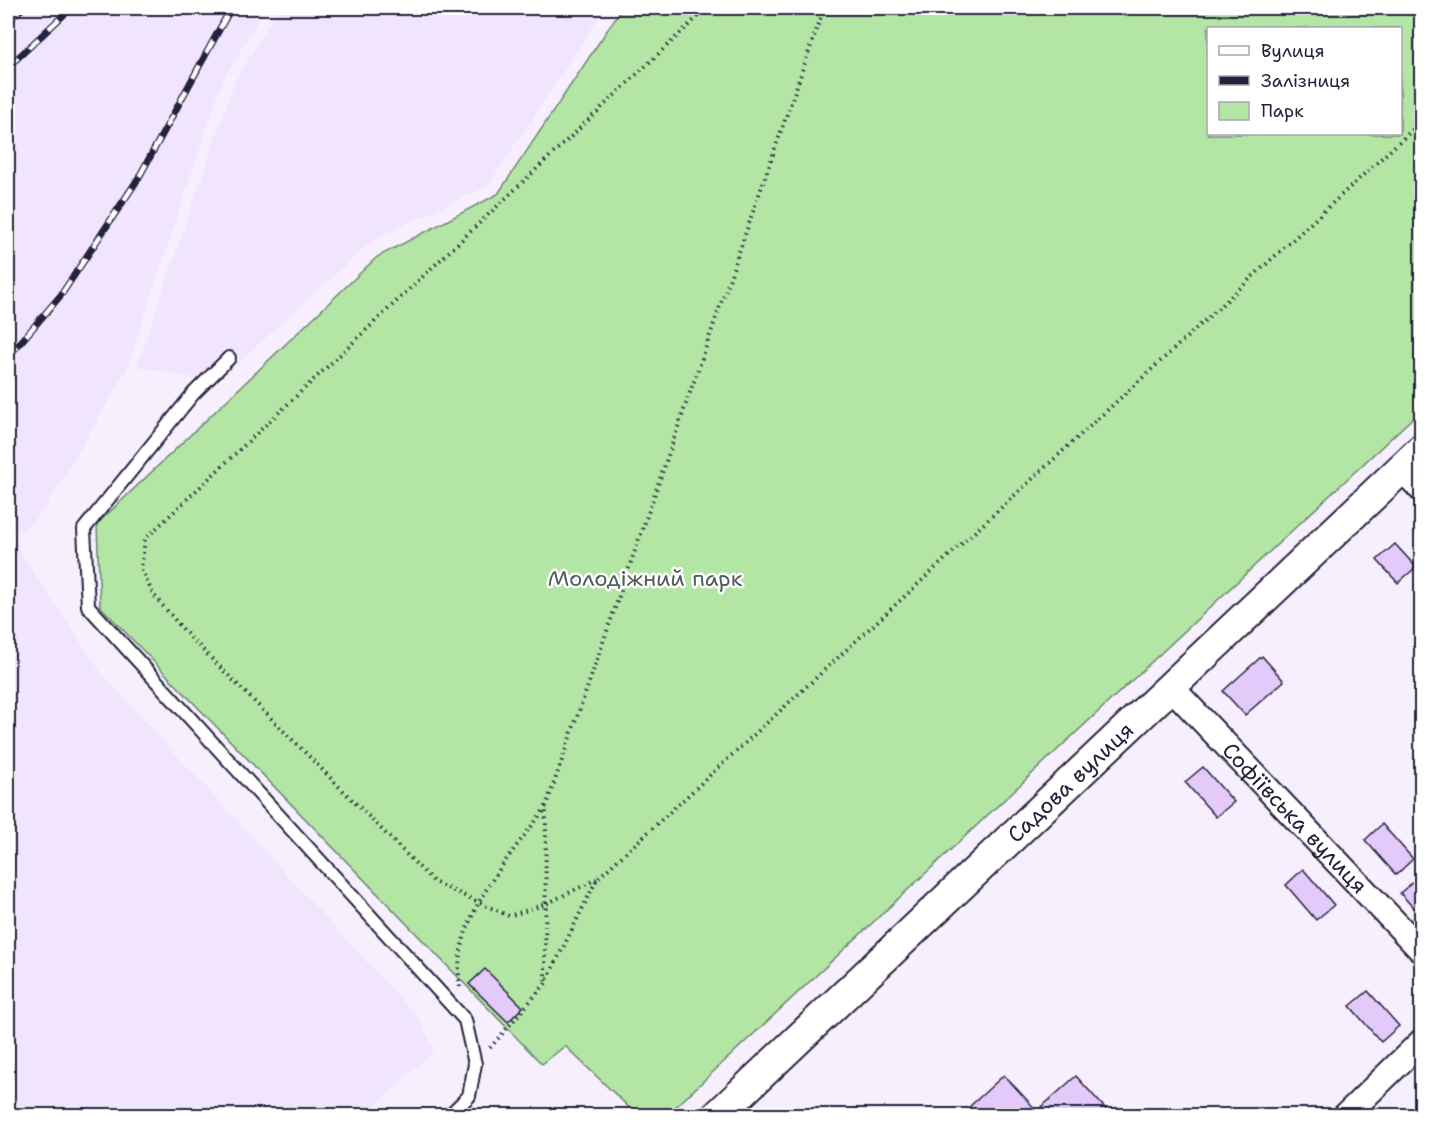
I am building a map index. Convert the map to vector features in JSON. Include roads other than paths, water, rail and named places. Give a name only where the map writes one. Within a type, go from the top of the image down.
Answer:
[{"type":"street","points":[[1411,458],[1422,490]]},
{"type":"street","name":"Садова вулиця","points":[[717,1116],[1411,458]]},
{"type":"street","name":"Софіївська вулиця","points":[[1169,685],[1422,951]]},
{"type":"street","points":[[1344,1116],[1422,1041]]},
{"type":"lane","points":[[229,358],[193,394],[84,529],[88,606],[465,1020],[475,1064],[469,1096],[449,1116]]},
{"type":"railway","points":[[8,20],[23,8]]},
{"type":"railway","points":[[8,67],[71,8]]},
{"type":"railway","points":[[8,357],[61,295],[138,179],[231,8]]},
{"type":"park label","name":"Молодіжний парк","points":[[645,578]]}]
